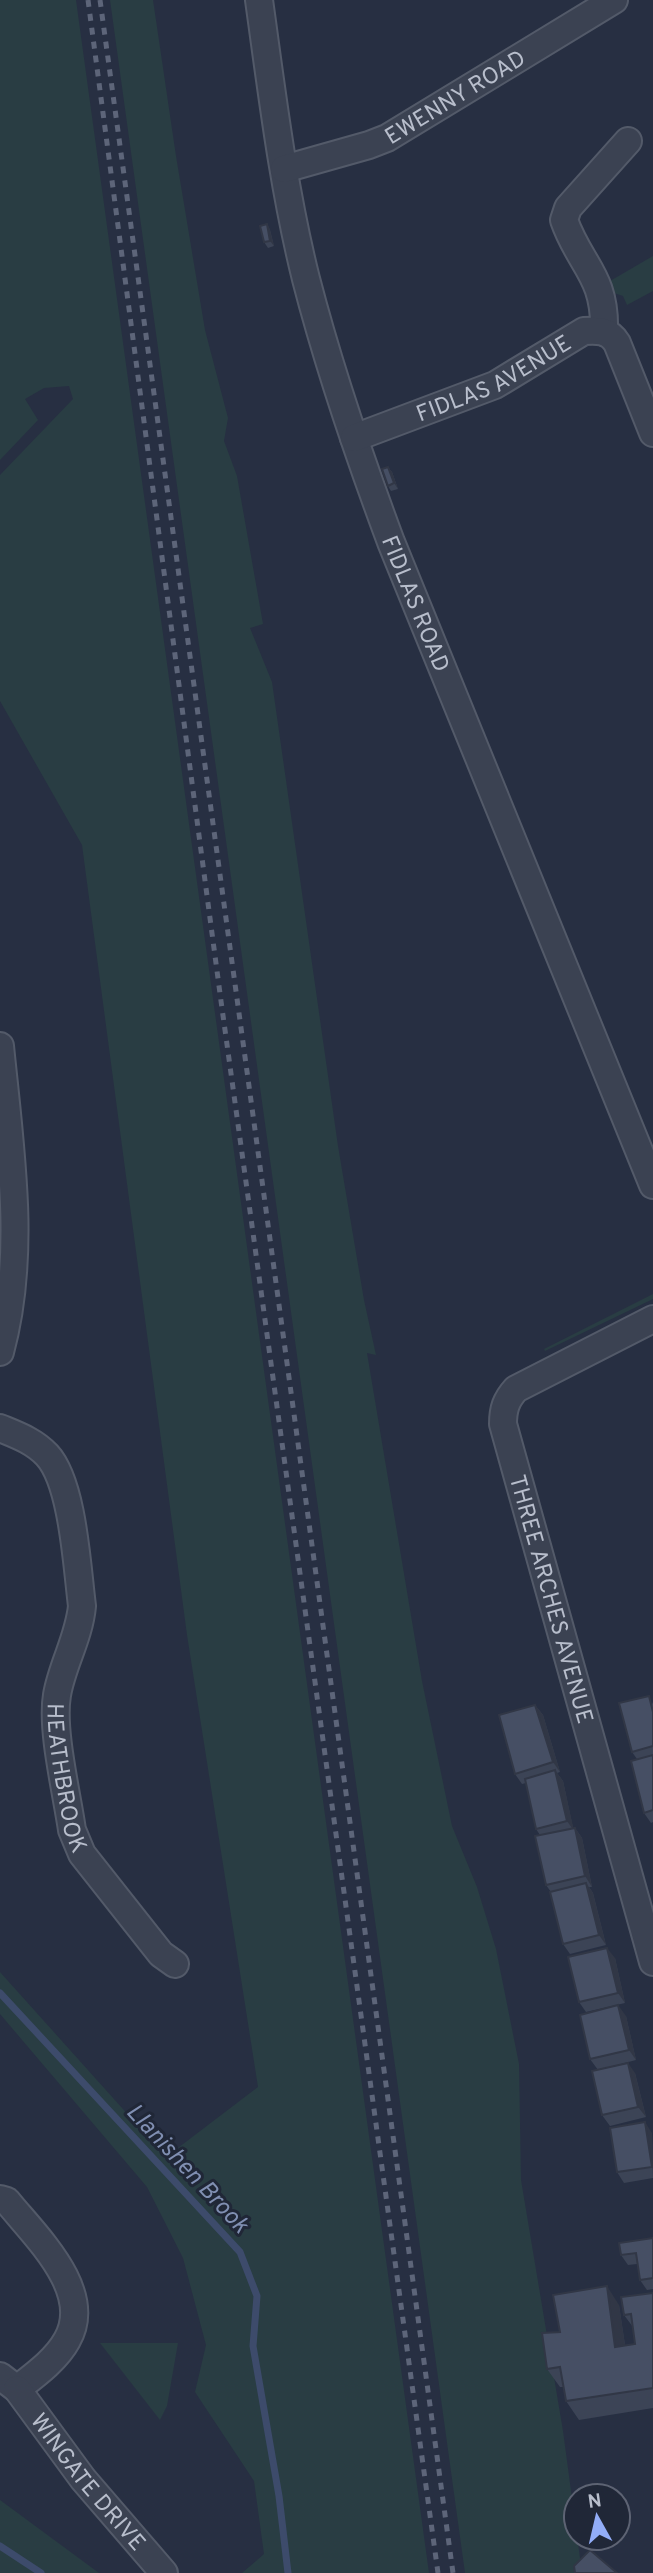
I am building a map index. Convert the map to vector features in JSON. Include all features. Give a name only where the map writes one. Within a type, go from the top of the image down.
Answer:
[{"type":"street","name":"FIDLAS ROAD","points":[[259,0],[284,169],[306,278],[354,438],[391,542],[653,1185]]},
{"type":"street","name":"EWENNY ROAD","points":[[284,169],[348,152],[387,138],[585,8],[614,0]]},
{"type":"street","points":[[628,141],[568,208],[564,220],[600,288],[604,307],[604,332],[612,335],[617,343],[653,432]]},
{"type":"street","name":"FIDLAS AVENUE","points":[[354,438],[495,385],[584,331],[604,332]]},
{"type":"street","points":[[0,1046],[12,1184],[15,1259],[10,1310],[0,1352]]},
{"type":"street","name":"THREE ARCHES AVENUE","points":[[653,1319],[516,1390],[509,1398],[503,1414],[503,1424],[653,1962]]},
{"type":"street","name":"HEATHBROOK","points":[[0,1428],[35,1444],[47,1455],[58,1469],[68,1506],[82,1606],[81,1620],[58,1691],[55,1718],[76,1843],[161,1954],[175,1964]]},
{"type":"street","name":"WINGATE DRIVE","points":[[0,2199],[7,2201],[63,2272],[73,2299],[73,2328],[67,2341],[38,2372],[9,2382],[83,2479],[164,2573]]},
{"type":"shaded area","points":[[0,0],[76,0],[429,2573],[242,2573],[264,2554],[254,2481],[195,2392],[206,2345],[183,2258],[147,2187],[0,2014],[0,1972],[166,2157],[258,2087],[187,1635],[82,845],[0,701],[0,475],[73,399],[69,386],[44,388],[25,399],[38,420],[0,460]]},
{"type":"shaded area","points":[[110,0],[153,0],[205,330],[228,418],[224,441],[237,476],[263,624],[250,628],[272,682],[338,1146],[376,1355],[367,1353],[422,1681],[452,1826],[477,1887],[496,1949],[519,2064],[521,2180],[570,2482],[562,2482],[562,2552],[579,2552],[582,2573],[465,2573]]},
{"type":"shaded area","points":[[653,256],[653,291],[627,305],[623,296],[614,293],[610,281]]},
{"type":"shaded area","points":[[653,1294],[653,1299],[545,1351],[544,1349]]},
{"type":"shaded area","points":[[100,2343],[178,2343],[167,2406],[160,2420]]},
{"type":"shaded area","points":[[0,2500],[99,2573],[0,2573]]},
{"type":"building","points":[[267,224],[270,241],[264,242],[260,226]]},
{"type":"building","points":[[388,467],[394,483],[388,486],[382,469]]},
{"type":"building","points":[[649,1696],[653,1712],[653,1746],[632,1752],[619,1703]]},
{"type":"building","points":[[535,1705],[553,1762],[515,1774],[499,1715]]},
{"type":"building","points":[[653,1755],[653,1810],[644,1813],[631,1761]]},
{"type":"building","points":[[555,1770],[567,1821],[536,1829],[525,1779]]},
{"type":"building","points":[[575,1828],[585,1876],[546,1885],[535,1836]]},
{"type":"building","points":[[586,1883],[599,1935],[563,1944],[550,1892]]},
{"type":"building","points":[[607,1948],[618,1993],[579,2002],[568,1957]]},
{"type":"building","points":[[618,2005],[629,2050],[590,2059],[580,2015]]},
{"type":"building","points":[[628,2063],[638,2107],[602,2115],[592,2071]]},
{"type":"building","points":[[645,2122],[652,2167],[617,2172],[610,2128]]},
{"type":"building","points":[[653,2238],[653,2278],[640,2280],[636,2253],[621,2255],[619,2243]]},
{"type":"building","points":[[607,2286],[615,2347],[635,2344],[631,2314],[624,2315],[621,2297],[653,2293],[653,2388],[566,2401],[560,2367],[547,2369],[542,2333],[560,2332],[553,2295]]},
{"type":"building","points":[[588,2552],[592,2552],[617,2573],[575,2573],[574,2566]]},
{"type":"waterway","name":"Llanishen Brook","points":[[0,1993],[240,2252],[257,2296],[253,2346],[279,2496],[288,2573]]},
{"type":"waterway","points":[[0,2546],[41,2573]]},
{"type":"railway","points":[[88,0],[221,1001],[438,2573]]},
{"type":"railway","points":[[100,0],[453,2573]]}]
